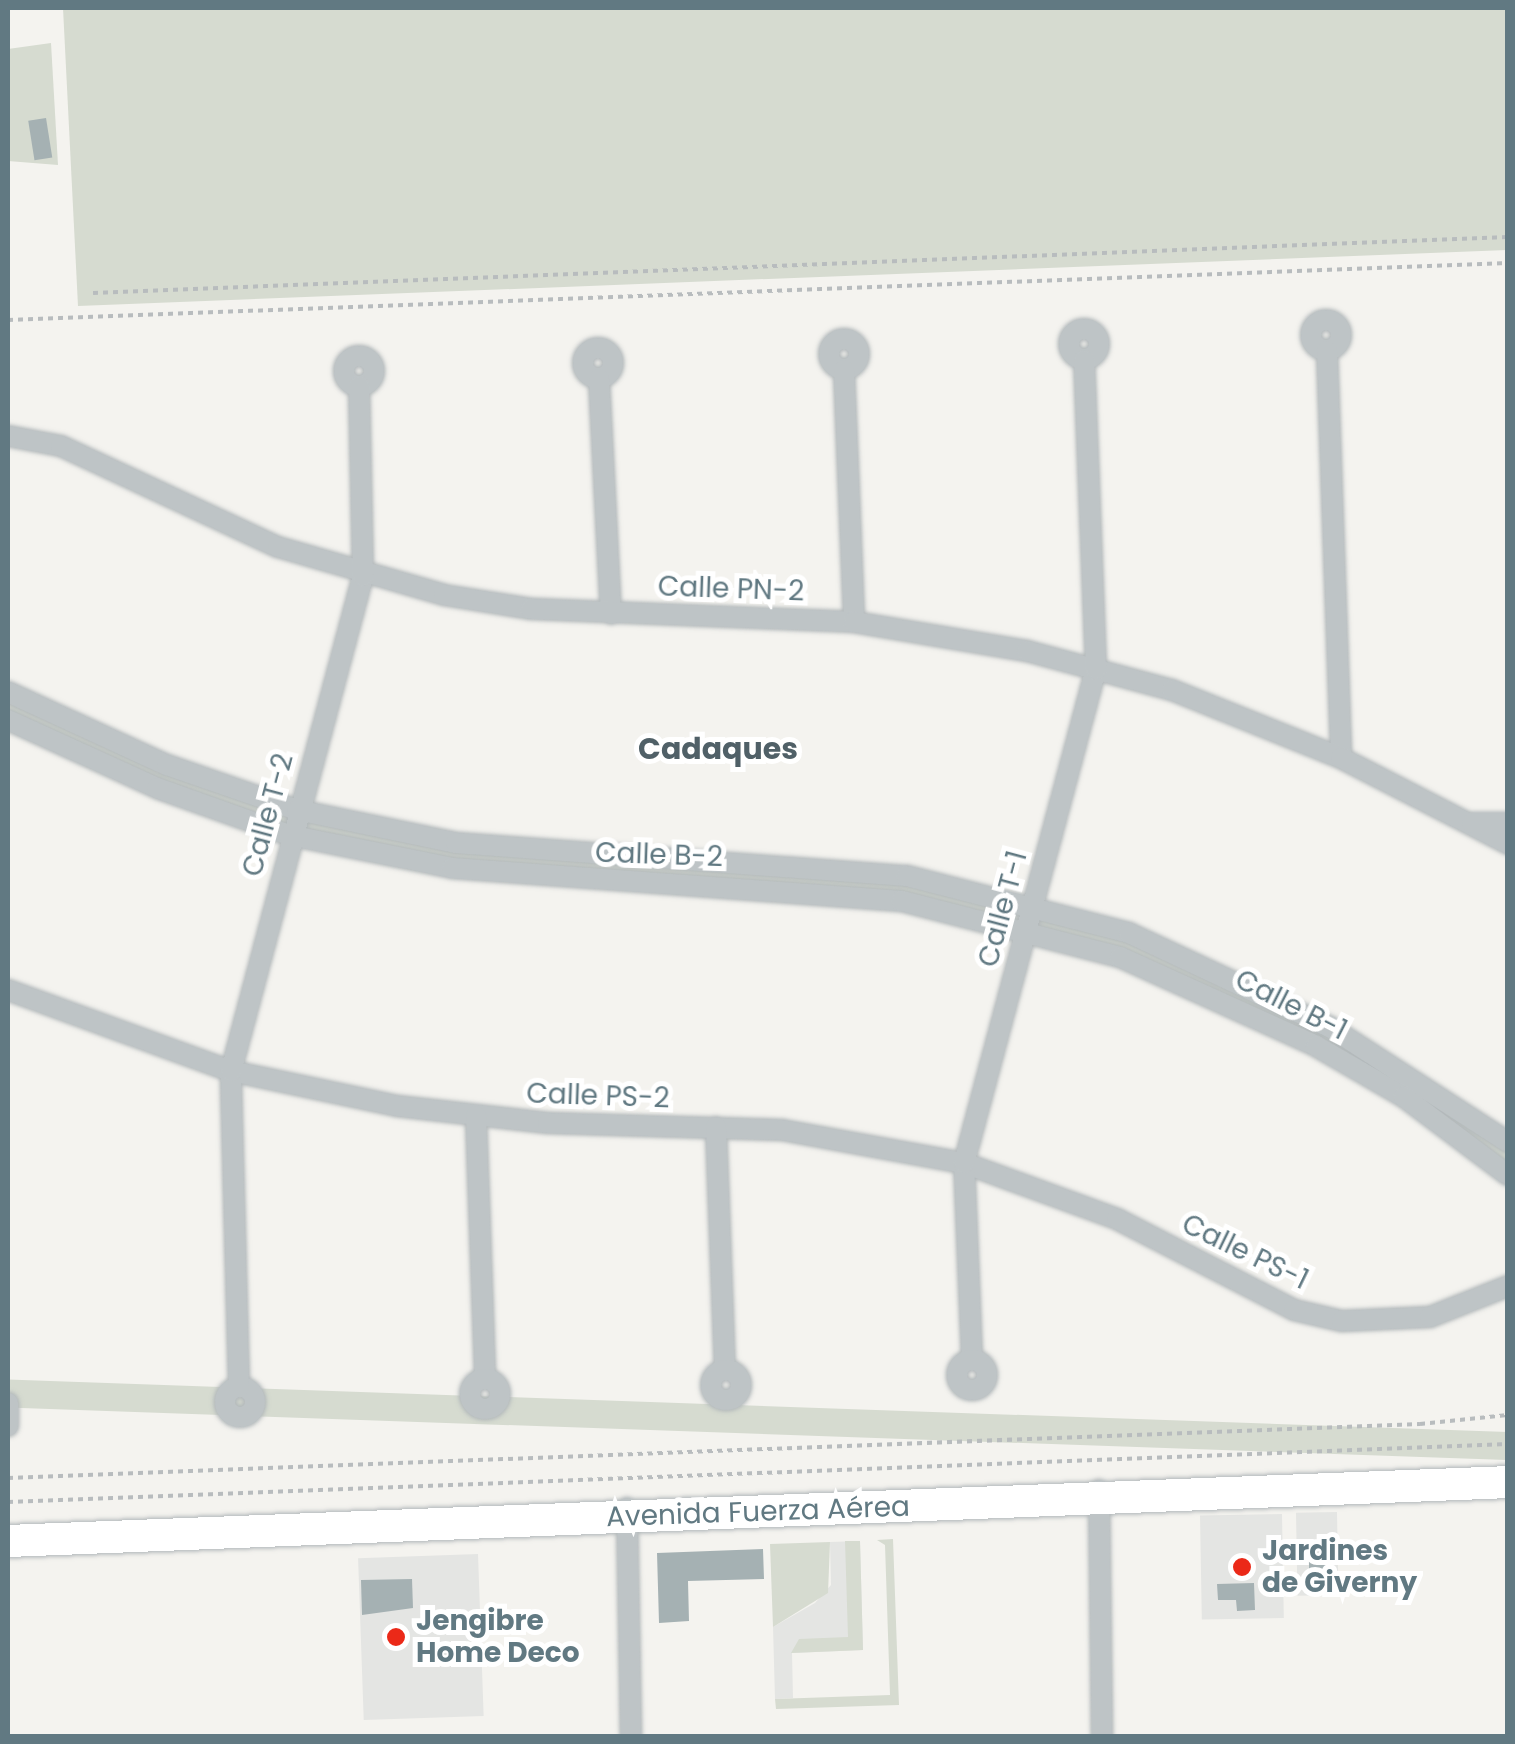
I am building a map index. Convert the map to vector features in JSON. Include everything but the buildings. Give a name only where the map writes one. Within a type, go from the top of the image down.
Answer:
[{"type":"main road","name":"Avenida Fuerza Aérea","points":[[8,1525],[223,1505],[463,1496],[627,1509],[705,1486],[931,1478],[1099,1490],[1171,1468],[1417,1458],[1508,1466]]},
{"type":"main road","name":"Avenida Fuerza Aérea","points":[[8,1541],[627,1509],[1099,1490],[1508,1482]]},
{"type":"street","points":[[1326,351],[1341,758]]},
{"type":"street","name":"Calle T-1","points":[[972,1359],[964,1162],[1096,669],[1084,360]]},
{"type":"street","points":[[844,370],[854,622]]},
{"type":"street","points":[[599,379],[611,614]]},
{"type":"street","name":"Calle T-2","points":[[239,1387],[231,1071],[289,835],[363,576],[359,386]]},
{"type":"street","name":"Calle PN-2","points":[[8,436],[61,446],[211,519],[363,576],[496,603],[611,614],[744,613],[854,622],[1096,669],[1172,690],[1341,758],[1508,844]]},
{"type":"street","name":"Calle B-2","points":[[8,692],[118,745],[297,810],[456,843],[907,876],[1033,906]]},
{"type":"street","name":"Calle B-2","points":[[8,720],[157,788],[289,835],[452,868],[902,901],[1026,930]]},
{"type":"street","points":[[1470,823],[1508,823]]},
{"type":"street","name":"Calle B-1","points":[[1033,906],[1129,933],[1330,1027],[1508,1142]]},
{"type":"street","name":"Calle B-1","points":[[1026,930],[1120,957],[1316,1046],[1433,1117],[1508,1175]]},
{"type":"street","name":"Calle PS-2","points":[[8,990],[231,1071],[476,1116],[716,1127],[876,1143],[964,1162]]},
{"type":"street","points":[[1316,1046],[1330,1027]]},
{"type":"street","points":[[476,1116],[485,1379]]},
{"type":"street","points":[[716,1127],[725,1370]]},
{"type":"street","name":"Calle PS-1","points":[[964,1162],[1117,1219],[1294,1310],[1342,1321],[1430,1317],[1508,1286]]},
{"type":"street","points":[[8,1403],[8,1426]]},
{"type":"street","points":[[1099,1490],[1102,1736]]},
{"type":"street","points":[[627,1509],[632,1736]]},
{"type":"path","points":[[93,293],[1508,237]]},
{"type":"path","points":[[8,320],[1508,263]]},
{"type":"path","points":[[8,1478],[1420,1424],[1508,1415]]},
{"type":"path","points":[[8,1502],[223,1505],[931,1478],[1417,1458],[1508,1444]]},
{"type":"shaded area","points":[[63,8],[1507,8],[1507,250],[78,306]]},
{"type":"shaded area","points":[[51,43],[58,165],[8,161],[8,49]]},
{"type":"shaded area","points":[[8,692],[167,765],[456,843],[907,876],[1214,968],[1507,1142],[1507,1175],[1477,1146],[1204,992],[902,901],[590,881],[289,835],[8,720]]},
{"type":"shaded area","points":[[8,1380],[1508,1432],[1507,1460],[8,1408]]},
{"type":"shaded area","points":[[1337,1512],[1338,1595],[1297,1596],[1296,1513]]},
{"type":"shaded area","name":"Jardines de Giverny","points":[[1282,1514],[1284,1618],[1202,1619],[1200,1515]]},
{"type":"shaded area","points":[[893,1539],[899,1705],[776,1709],[775,1699],[890,1695],[885,1545],[877,1540]]},
{"type":"shaded area","points":[[845,1541],[860,1541],[863,1650],[791,1653],[799,1639],[848,1637]]},
{"type":"shaded area","points":[[860,1541],[863,1650],[792,1653],[793,1698],[775,1699],[773,1627],[815,1603],[831,1585],[830,1542]]},
{"type":"shaded area","points":[[830,1542],[828,1593],[773,1627],[770,1544]]},
{"type":"shaded area","points":[[478,1554],[484,1716],[364,1720],[358,1558]]},
{"type":"place","name":"Jardines de Giverny","points":[[1242,1567]]},
{"type":"place","name":"Jengibre Home Deco","points":[[396,1637]]},
{"type":"district","name":"Cadaques","points":[[718,749]]}]
